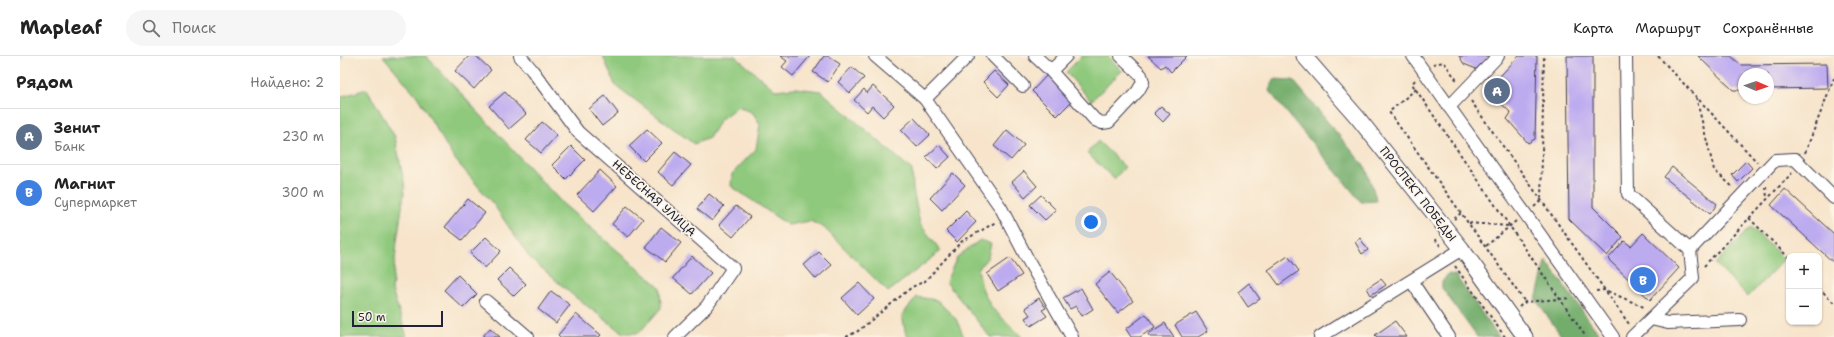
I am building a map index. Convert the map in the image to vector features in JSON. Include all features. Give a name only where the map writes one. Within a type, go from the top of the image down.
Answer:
[{"type":"main road","name":"ПРОСПЕКТ ПОБЕДЫ","points":[[1304,56],[1358,118],[1462,249],[1525,337]]},
{"type":"street","name":"НЕБЕСНАЯ УЛИЦА","points":[[520,56],[578,132],[733,268],[707,306],[675,337]]},
{"type":"street","points":[[875,56],[924,99],[1005,216],[1072,337]]},
{"type":"street","points":[[924,99],[968,56]]},
{"type":"street","points":[[993,56],[1023,86]]},
{"type":"street","points":[[1035,56],[1049,69],[1095,120],[1102,123],[1109,122],[1138,91],[1142,82],[1140,75],[1121,56]]},
{"type":"street","points":[[1049,69],[1056,67],[1066,56]]},
{"type":"street","points":[[1413,56],[1425,67],[1449,107],[1613,337]]},
{"type":"street","points":[[1449,107],[1498,56]]},
{"type":"street","points":[[1626,56],[1628,194],[1690,250],[1693,278],[1634,335]]},
{"type":"street","points":[[1690,250],[1775,160],[1795,159],[1834,198]]},
{"type":"street","points":[[1320,337],[1412,282],[1462,249]]},
{"type":"street","points":[[1412,282],[1450,337]]},
{"type":"street","points":[[486,301],[528,337]]},
{"type":"street","points":[[1651,319],[1668,324],[1740,320]]},
{"type":"path","points":[[1485,247],[1541,201],[1544,56]]},
{"type":"path","points":[[1658,56],[1765,170],[1767,199]]},
{"type":"path","points":[[1586,337],[1412,84],[1425,67],[1444,62],[1634,335]]},
{"type":"path","points":[[1693,278],[1801,165],[1834,78]]},
{"type":"path","points":[[1416,89],[1389,112],[1461,213]]},
{"type":"path","points":[[1695,96],[1714,170],[1742,195]]},
{"type":"path","points":[[846,337],[858,330],[912,287],[925,282],[961,242],[1005,216]]},
{"type":"path","points":[[1749,218],[1786,255]]},
{"type":"path","points":[[1468,223],[1510,227]]},
{"type":"path","points":[[1820,289],[1834,302]]},
{"type":"green space","points":[[383,56],[426,56],[563,204],[660,287],[661,308],[639,333],[623,333],[575,297],[529,257],[494,205],[453,157],[417,96]]},
{"type":"green space","points":[[603,56],[735,56],[775,90],[795,88],[821,91],[912,170],[913,189],[920,224],[941,251],[888,292],[823,227],[810,221],[788,225],[731,186],[732,174],[756,149],[760,124],[753,113],[738,106],[720,120],[709,138],[694,144],[615,85]]},
{"type":"green space","points":[[1082,56],[1108,56],[1122,71],[1091,101],[1066,72]]},
{"type":"green space","points":[[1273,79],[1293,80],[1366,168],[1377,201],[1361,202],[1269,91]]},
{"type":"green space","points":[[367,89],[395,137],[405,187],[392,290],[407,337],[340,337],[340,97]]},
{"type":"green space","points":[[1098,141],[1125,167],[1114,179],[1087,153]]},
{"type":"green space","points":[[1751,227],[1784,259],[1748,297],[1715,264]]},
{"type":"green space","points":[[980,240],[991,244],[988,257],[978,269],[982,288],[991,307],[1022,337],[990,337],[946,282],[957,257]]},
{"type":"green space","points":[[1546,260],[1601,337],[1562,337],[1536,300]]},
{"type":"green space","points":[[1448,274],[1455,275],[1499,337],[1477,337],[1442,288],[1442,282]]},
{"type":"green space","points":[[917,297],[937,300],[956,319],[964,337],[908,337],[905,331],[902,315]]},
{"type":"building","points":[[469,56],[476,56],[491,70],[474,89],[455,71]]},
{"type":"building","points":[[780,56],[810,56],[793,76],[782,67],[787,61]]},
{"type":"building","points":[[824,56],[828,56],[840,64],[828,82],[813,72]]},
{"type":"building","points":[[1148,56],[1187,56],[1171,72],[1165,65],[1161,68]]},
{"type":"building","points":[[1459,56],[1489,56],[1476,69],[1464,64]]},
{"type":"building","points":[[1519,56],[1537,56],[1535,139],[1528,143],[1507,119],[1511,113],[1487,90]]},
{"type":"building","points":[[1567,56],[1593,56],[1593,207],[1623,237],[1607,256],[1569,219]]},
{"type":"building","points":[[1698,56],[1731,56],[1741,65],[1827,64],[1828,88],[1774,89],[1774,68],[1738,68],[1738,90],[1733,90]]},
{"type":"building","points":[[852,67],[864,78],[850,93],[838,82]]},
{"type":"building","points":[[994,71],[1009,85],[998,97],[983,82]]},
{"type":"building","points":[[1048,74],[1074,99],[1057,116],[1032,91]]},
{"type":"building","points":[[873,86],[894,105],[883,117],[872,106],[867,112],[854,100],[864,89],[867,93]]},
{"type":"building","points":[[505,92],[526,114],[509,129],[489,106]]},
{"type":"building","points":[[605,96],[618,113],[602,126],[589,109]]},
{"type":"building","points":[[1161,106],[1170,114],[1163,122],[1154,113]]},
{"type":"building","points":[[914,118],[930,135],[917,147],[901,130]]},
{"type":"building","points":[[542,122],[557,135],[541,153],[526,140]]},
{"type":"building","points":[[647,129],[662,143],[644,161],[629,146]]},
{"type":"building","points":[[1007,130],[1024,145],[1011,160],[994,146]]},
{"type":"building","points":[[939,145],[950,157],[937,169],[926,157]]},
{"type":"building","points":[[571,146],[585,160],[566,179],[552,165]]},
{"type":"building","points":[[675,152],[691,165],[673,185],[658,172]]},
{"type":"building","points":[[1746,161],[1752,168],[1738,182],[1732,175]]},
{"type":"building","points":[[1672,167],[1717,204],[1710,214],[1664,177]]},
{"type":"building","points":[[600,170],[617,186],[594,211],[577,195]]},
{"type":"building","points":[[1024,171],[1037,186],[1025,197],[1012,182]]},
{"type":"building","points":[[953,173],[965,185],[942,210],[930,198]]},
{"type":"building","points":[[1785,189],[1834,234],[1834,263],[1771,205]]},
{"type":"building","points":[[709,194],[724,206],[712,221],[697,209]]},
{"type":"building","points":[[1041,195],[1056,210],[1045,220],[1030,205]]},
{"type":"building","points":[[468,199],[485,213],[462,240],[445,227]]},
{"type":"building","points":[[627,206],[643,219],[628,237],[612,224]]},
{"type":"building","points":[[736,206],[750,217],[733,237],[719,225]]},
{"type":"building","points":[[966,211],[976,222],[957,242],[946,231]]},
{"type":"building","points":[[661,227],[681,243],[665,262],[646,247]]},
{"type":"building","points":[[1643,233],[1679,268],[1650,300],[1608,259],[1624,241],[1631,246]]},
{"type":"building","points":[[486,237],[501,251],[485,268],[470,253]]},
{"type":"building","points":[[1360,238],[1368,250],[1362,254],[1355,242]]},
{"type":"building","points":[[819,252],[832,265],[816,279],[804,265]]},
{"type":"building","points":[[692,256],[711,273],[692,294],[673,278]]},
{"type":"building","points":[[1288,256],[1299,271],[1279,285],[1268,270]]},
{"type":"building","points":[[1010,258],[1022,275],[998,291],[987,274]]},
{"type":"building","points":[[509,268],[526,284],[514,296],[497,280]]},
{"type":"building","points":[[1110,272],[1133,301],[1118,313],[1095,284]]},
{"type":"building","points":[[458,275],[477,294],[463,308],[444,290]]},
{"type":"building","points":[[1381,279],[1386,285],[1371,295],[1367,288]]},
{"type":"building","points":[[859,283],[874,299],[857,315],[842,298]]},
{"type":"building","points":[[1249,283],[1260,299],[1248,307],[1238,292]]},
{"type":"building","points":[[1081,288],[1093,309],[1082,316],[1076,306],[1070,309],[1063,298]]},
{"type":"building","points":[[551,291],[570,305],[556,323],[538,309]]},
{"type":"building","points":[[1039,298],[1046,308],[1042,310],[1047,316],[1031,326],[1025,318],[1030,315],[1025,308]]},
{"type":"building","points":[[1196,312],[1208,331],[1198,337],[1182,337],[1175,325]]},
{"type":"building","points":[[576,314],[601,335],[599,337],[560,337],[558,335]]},
{"type":"building","points":[[1146,314],[1155,327],[1140,337],[1131,337],[1126,329]]},
{"type":"building","points":[[1395,321],[1407,337],[1377,337],[1375,335]]},
{"type":"building","points":[[1165,323],[1174,337],[1150,337],[1148,334]]},
{"type":"building","points":[[490,328],[500,337],[482,337]]},
{"type":"place","name":"Зенит","points":[[1497,91]]},
{"type":"place","name":"Магнит","points":[[1643,280]]}]
